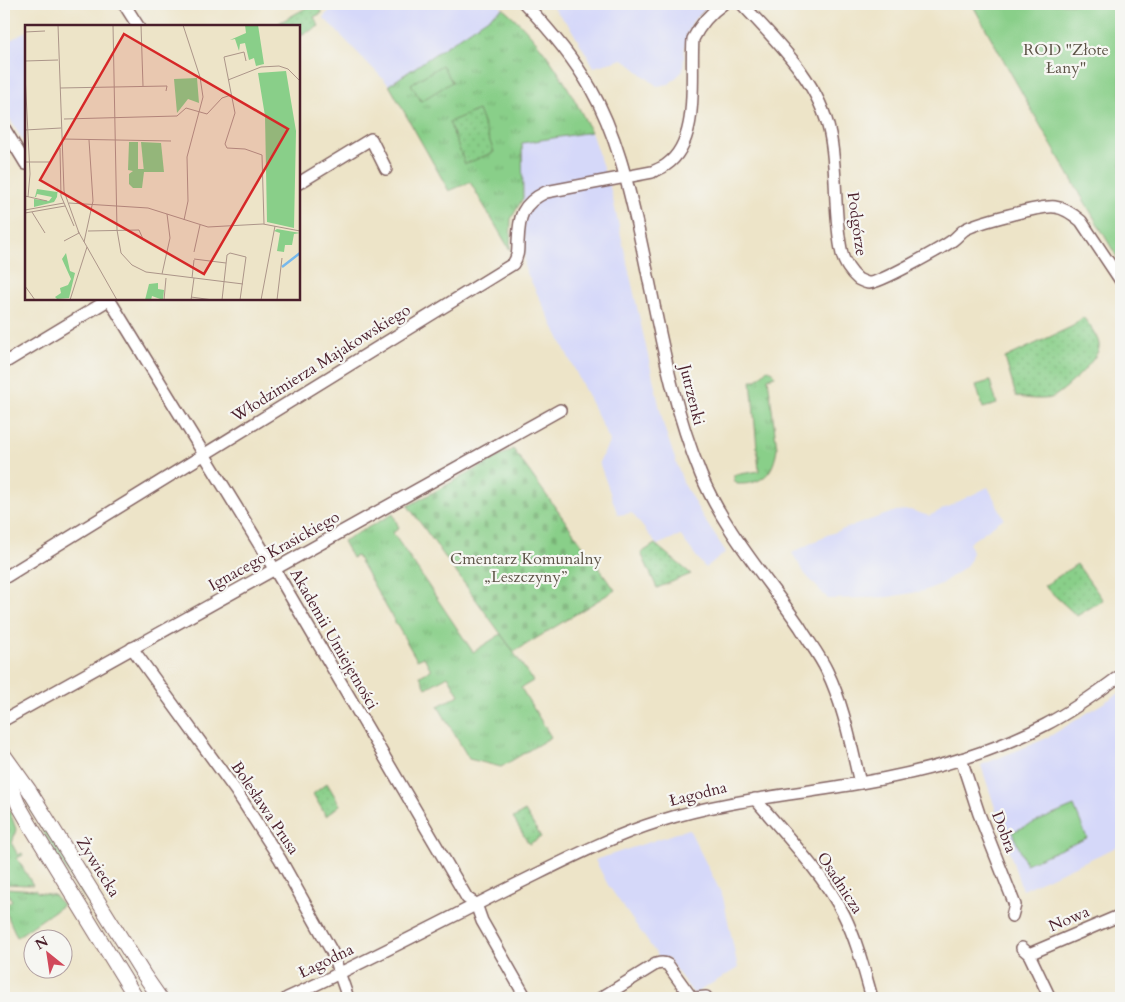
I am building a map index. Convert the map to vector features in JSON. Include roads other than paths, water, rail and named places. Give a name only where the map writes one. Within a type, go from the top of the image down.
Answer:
[{"type":"main road","name":"Żywiecka","points":[[4,755],[29,790],[160,998]]},
{"type":"main road","points":[[4,768],[18,804],[134,996]]},
{"type":"street","points":[[124,4],[137,25]]},
{"type":"street","name":"Jutrzenki","points":[[526,4],[564,50],[592,90],[616,146],[626,176],[673,390],[689,445],[718,510],[738,542],[798,624],[827,670],[836,692],[860,783]]},
{"type":"street","points":[[626,176],[652,172],[665,166],[676,156],[683,144],[688,131],[691,111],[693,40],[698,29],[713,10],[723,4]]},
{"type":"street","name":"Podgórze","points":[[742,4],[779,43],[805,75],[826,118],[832,145],[837,218],[842,255],[848,268],[859,280],[869,283],[881,279],[954,240],[965,229],[1035,208],[1056,207],[1072,214],[1088,230],[1121,281]]},
{"type":"street","points":[[4,128],[25,162]]},
{"type":"street","points":[[300,182],[371,139],[386,169]]},
{"type":"street","name":"Włodzimierza Majakowskiego","points":[[4,578],[513,264],[517,258],[521,214],[526,205],[536,196],[546,192],[626,176]]},
{"type":"street","points":[[4,363],[107,300]]},
{"type":"street","name":"Akademii Umiejętności","points":[[110,300],[275,569],[467,898],[476,904],[482,921],[526,998]]},
{"type":"street","name":"Ignacego Krasickiego","points":[[4,720],[560,410]]},
{"type":"street","name":"Bolesława Prusa","points":[[132,648],[236,791],[280,859],[332,952],[348,998]]},
{"type":"street","name":"Łagodna","points":[[291,997],[476,904],[587,850],[640,827],[704,808],[902,775],[961,759],[1008,742],[1045,725],[1088,699],[1121,675]]},
{"type":"street","name":"Dobra","points":[[961,759],[979,814],[1015,906],[1012,916]]},
{"type":"street","name":"Osadnicza","points":[[755,799],[808,863],[843,913],[851,930],[872,998]]},
{"type":"street","name":"Nowa","points":[[1050,998],[1025,951],[1121,915]]},
{"type":"street","points":[[601,998],[656,964],[661,963],[668,965],[691,997],[699,998]]},
{"type":"park label","name":"ROD \"Złote Łany\"","points":[[1066,59]]},
{"type":"park label","name":"Cmentarz Komunalny „Leszczyny”","points":[[526,568]]}]
